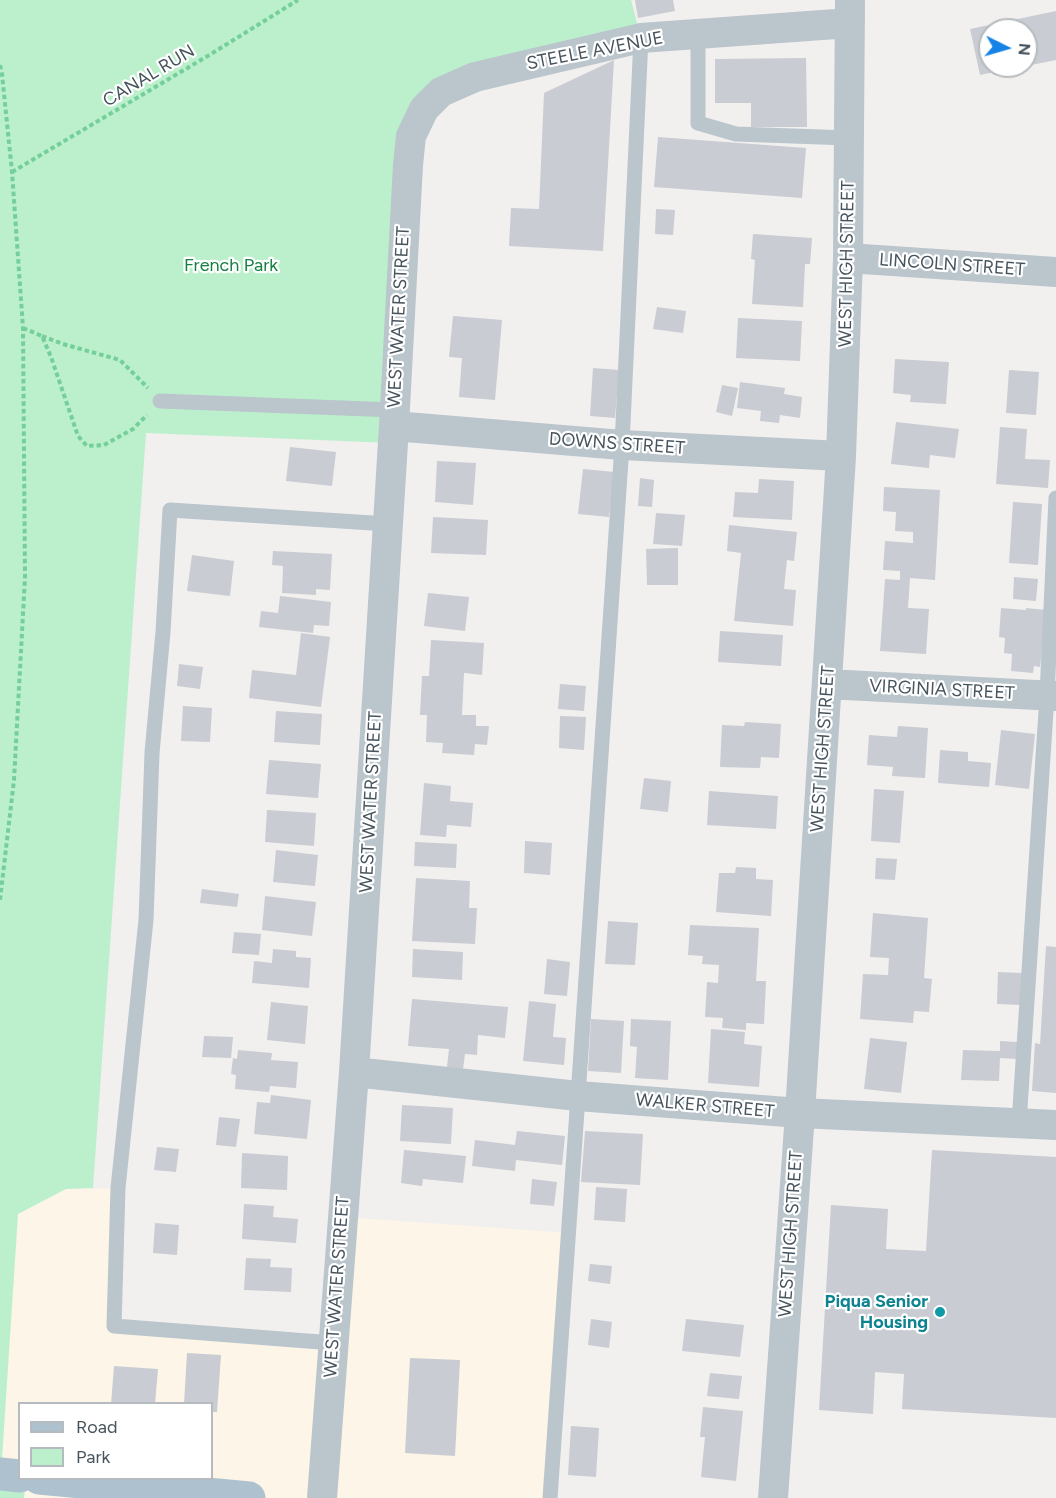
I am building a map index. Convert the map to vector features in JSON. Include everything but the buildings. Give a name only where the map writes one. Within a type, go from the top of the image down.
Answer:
[{"type":"main road","points":[[50,1480],[249,1498]]},
{"type":"street","name":"STEELE AVENUE","points":[[424,110],[441,92],[475,77],[641,38],[698,34],[850,11]]},
{"type":"street","name":"WEST HIGH STREET","points":[[773,1498],[800,1113],[841,456],[848,258],[850,11]]},
{"type":"street","name":"WEST WATER STREET","points":[[322,1498],[354,1072],[408,165],[411,136],[424,110]]},
{"type":"street","name":"LINCOLN STREET","points":[[848,258],[1056,272]]},
{"type":"street","name":"DOWNS STREET","points":[[394,418],[622,445],[841,456]]},
{"type":"street","name":"VIRGINIA STREET","points":[[827,684],[1052,696]]},
{"type":"street","name":"WALKER STREET","points":[[354,1072],[578,1096],[800,1113],[1056,1125]]},
{"type":"lane","points":[[698,34],[698,123],[736,134],[849,138]]},
{"type":"lane","points":[[550,1498],[622,445],[641,38]]},
{"type":"lane","points":[[160,401],[394,418]]},
{"type":"lane","points":[[1019,1123],[1052,696],[1056,498]]},
{"type":"lane","points":[[333,1343],[114,1326],[118,1188],[146,920],[152,753],[163,632],[170,510],[387,524]]},
{"type":"path","name":"CANAL RUN","points":[[12,172],[298,0]]},
{"type":"path","points":[[0,65],[12,172],[23,328],[25,577],[14,780],[0,900]]},
{"type":"path","points":[[23,328],[63,344],[120,360],[160,401],[133,429],[104,445],[87,446],[78,436],[42,336]]},
{"type":"shaded area","points":[[118,1188],[114,1325],[332,1343],[343,1217],[569,1233],[550,1498],[24,1498],[26,1480],[213,1480],[213,1402],[18,1402],[18,1476],[1,1474],[18,1214],[66,1189]]},
{"type":"green space","name":"French Park","points":[[0,0],[631,0],[641,38],[424,110],[392,443],[146,433],[93,1188],[66,1189],[18,1214],[1,1474],[18,1477],[18,1480],[26,1480],[24,1498],[0,1498]]},
{"type":"place","name":"Piqua Senior Housing","points":[[940,1312]]}]
